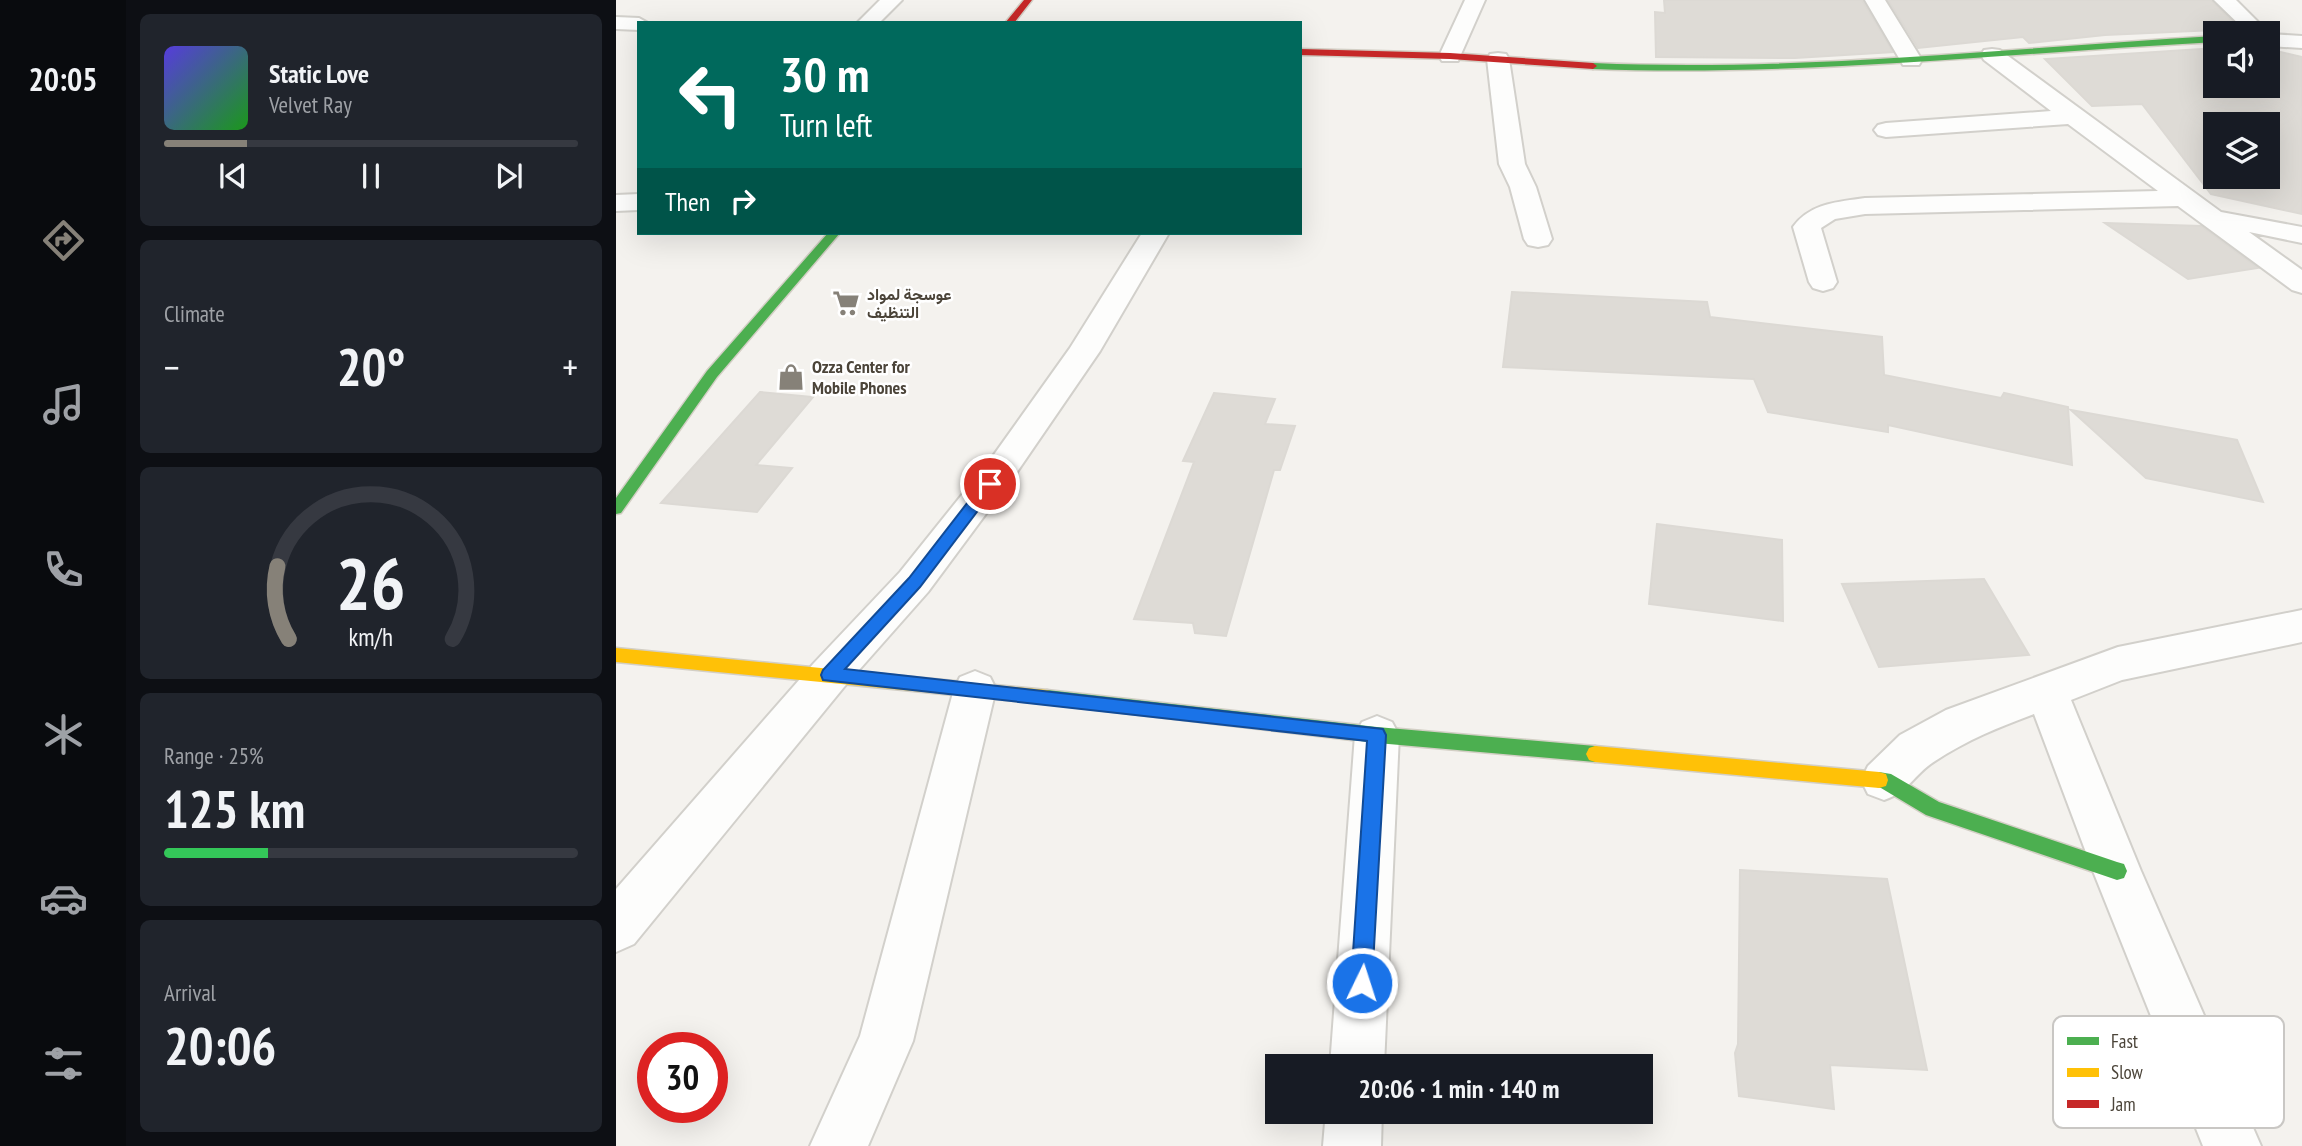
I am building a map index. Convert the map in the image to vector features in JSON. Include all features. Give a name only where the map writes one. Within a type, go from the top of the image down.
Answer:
[{"type":"street","points":[[869,21],[892,0]]},
{"type":"street","points":[[1011,21],[1028,0]]},
{"type":"street","points":[[1450,56],[1475,0]]},
{"type":"street","points":[[1875,0],[1911,60]]},
{"type":"street","points":[[2224,0],[2247,21]]},
{"type":"street","points":[[616,23],[637,24]]},
{"type":"street","points":[[1302,52],[1450,56],[1644,69],[1795,68],[2203,39]]},
{"type":"street","points":[[2280,41],[2302,42]]},
{"type":"street","points":[[1992,55],[2070,117],[2210,215],[2302,284]]},
{"type":"street","points":[[1499,59],[1513,164],[1524,187],[1538,239]]},
{"type":"street","points":[[1886,130],[2070,117]]},
{"type":"street","points":[[1823,282],[1807,226],[1812,219],[1824,213],[1865,206],[2186,198]]},
{"type":"street","points":[[616,202],[637,202]]},
{"type":"street","points":[[2210,215],[2302,235]]},
{"type":"street","points":[[616,509],[712,374],[832,235]]},
{"type":"street","points":[[616,927],[830,675],[914,583],[1005,464],[1084,351],[1154,235]]},
{"type":"street","points":[[1884,780],[1916,748],[1961,723],[2118,664],[2302,626]]},
{"type":"street","points":[[616,654],[975,689],[1377,735],[1884,780],[1933,809],[2118,871]]},
{"type":"street","points":[[839,1146],[886,1041],[975,689]]},
{"type":"street","points":[[2047,692],[2178,1016]]},
{"type":"street","points":[[1358,1054],[1377,735]]},
{"type":"street","points":[[1352,1146],[1353,1124]]},
{"type":"street","points":[[2225,1128],[2232,1146]]},
{"type":"building","points":[[1664,0],[1862,0],[1893,52],[1795,58],[1656,57],[1655,12],[1665,13]]},
{"type":"building","points":[[1888,0],[2211,0],[2232,21],[2203,21],[2203,31],[2105,35],[2029,43],[2023,37],[1918,48]]},
{"type":"building","points":[[2203,49],[2203,98],[2280,98],[2280,52],[2302,57],[2302,214],[2211,194],[2207,189],[2280,189],[2280,112],[2203,112],[2203,184],[2142,104],[2092,106],[2045,59]]},
{"type":"building","points":[[2105,223],[2201,226],[2258,268],[2188,279]]},
{"type":"building","points":[[1512,292],[1707,302],[1710,317],[1882,337],[1884,375],[2001,398],[2004,393],[2068,407],[2072,465],[1888,425],[1888,432],[1768,412],[1754,379],[1503,367]]},
{"type":"building","points":[[760,392],[813,397],[756,465],[792,468],[757,512],[661,503]]},
{"type":"building","points":[[1214,393],[1275,399],[1265,424],[1295,426],[1280,470],[1274,470],[1226,636],[1195,633],[1193,623],[1134,619],[1194,462],[1183,461]]},
{"type":"building","points":[[2071,410],[2237,440],[2263,502],[2146,478]]},
{"type":"building","points":[[1657,524],[1782,540],[1783,621],[1649,604]]},
{"type":"building","points":[[1984,579],[2029,655],[1879,667],[1842,584]]},
{"type":"building","points":[[1740,870],[1887,879],[1927,1070],[1830,1065],[1834,1109],[1739,1096],[1735,1053],[1738,1044]]},
{"type":"traffic: fast","points":[[1593,66],[1671,69],[1827,66],[2203,40]]},
{"type":"traffic: fast","points":[[616,509],[712,374],[832,235]]},
{"type":"traffic: fast","points":[[1047,697],[1377,735],[1595,754]]},
{"type":"traffic: fast","points":[[1879,780],[1884,780],[1933,809],[2117,871]]},
{"type":"traffic: slow","points":[[616,655],[1047,697]]},
{"type":"traffic: slow","points":[[1595,754],[1879,780]]},
{"type":"traffic: jam","points":[[1011,21],[1028,0]]},
{"type":"traffic: jam","points":[[1302,52],[1450,56],[1593,66]]},
{"type":"place","name":"عوسجة لمواد التنظيف","points":[[846,303]]},
{"type":"place","name":"Ozza Center for Mobile Phones","points":[[791,377]]},
{"type":"route","points":[[990,484],[914,583],[830,675],[1377,735],[1362,983]]}]
